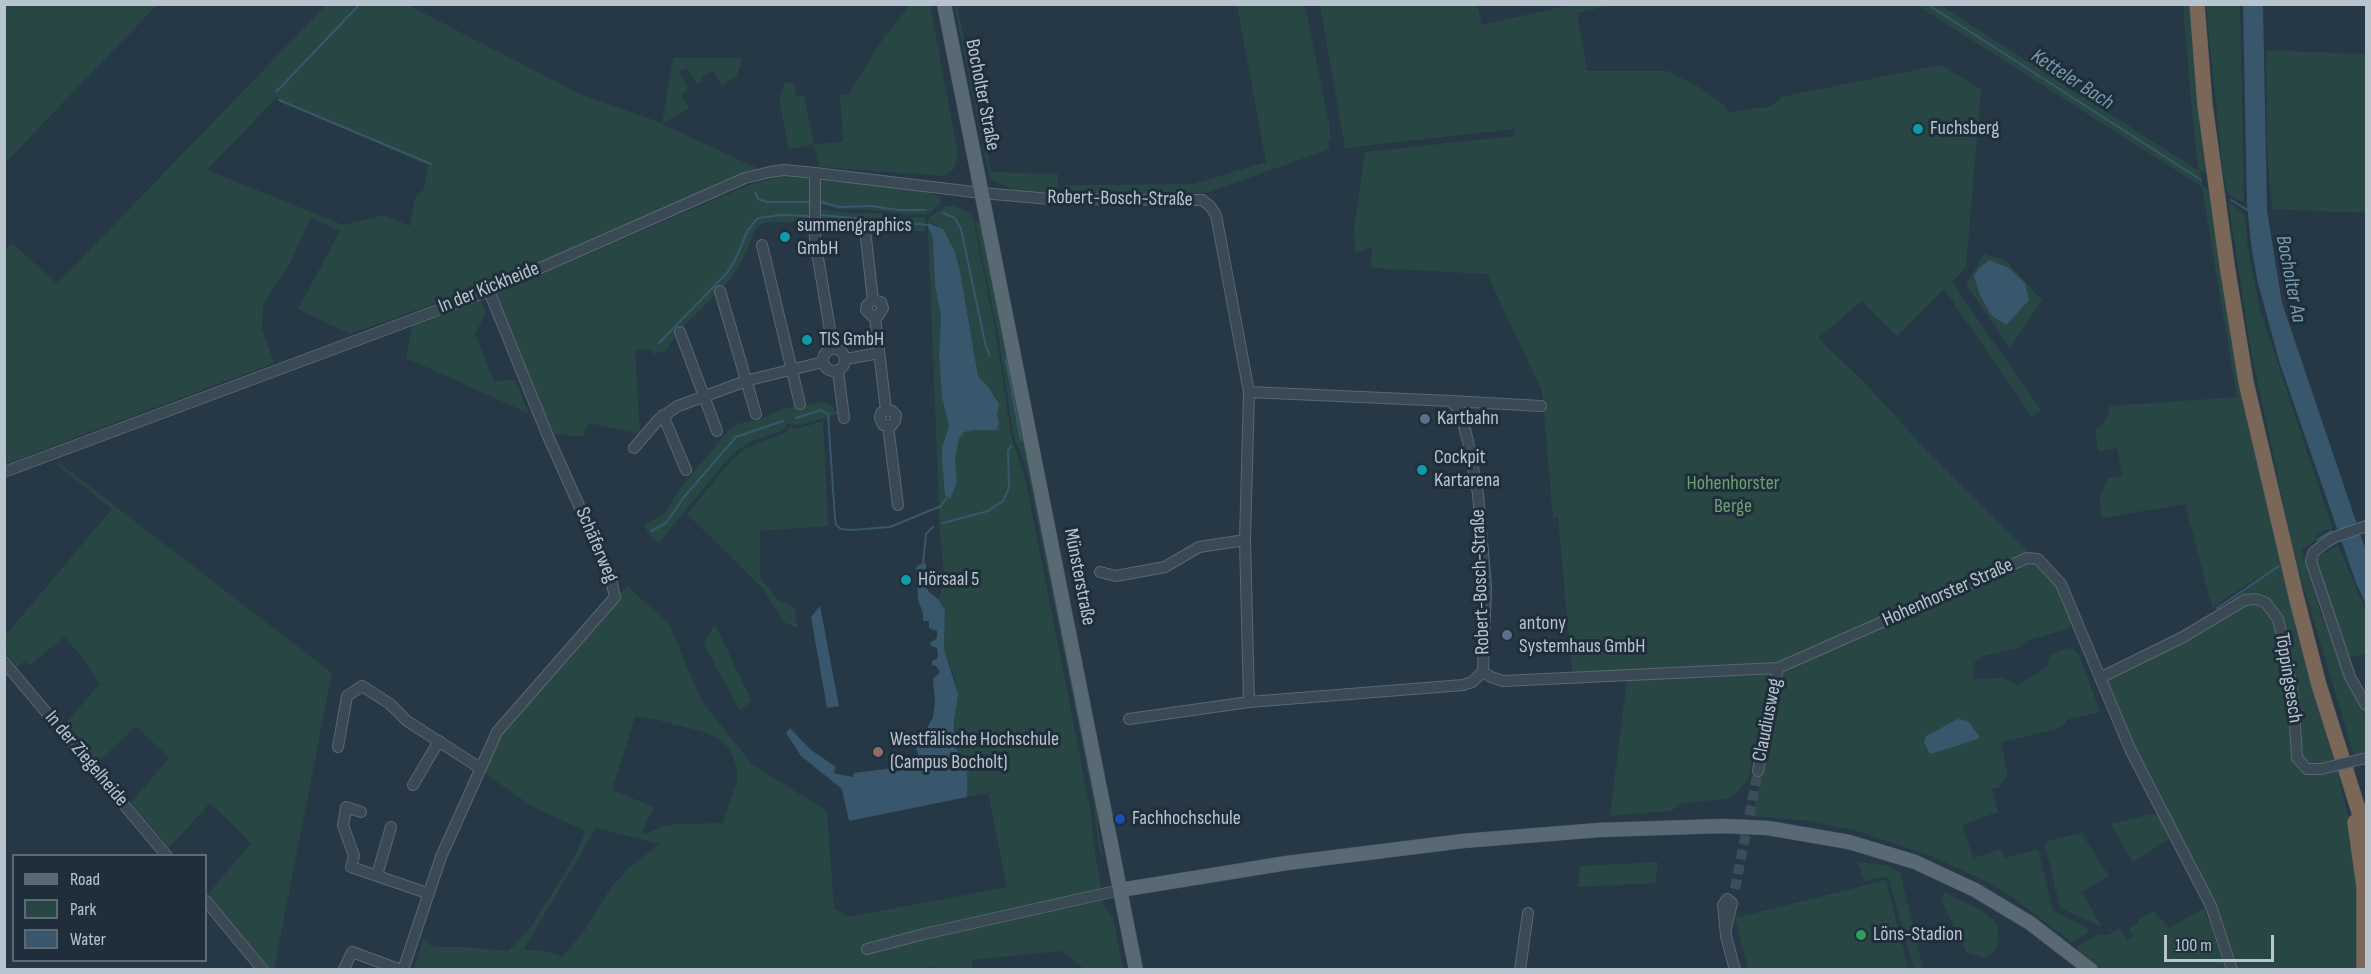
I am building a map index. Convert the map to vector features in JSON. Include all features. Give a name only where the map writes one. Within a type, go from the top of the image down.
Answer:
[{"type":"highway","points":[[2197,4],[2207,116],[2227,265],[2246,382],[2296,600],[2319,685],[2367,834]]},
{"type":"highway","points":[[2203,4],[2211,104],[2232,261],[2252,381],[2288,542],[2367,818]]},
{"type":"highway","points":[[2345,747],[2367,804]]},
{"type":"highway","points":[[2347,772],[2364,887],[2364,969]]},
{"type":"main road","name":"Bocholter Straße","points":[[944,4],[982,193]]},
{"type":"main road","name":"Münsterstraße","points":[[982,193],[1136,969]]},
{"type":"main road","points":[[1119,890],[1287,863],[1463,841],[1621,829],[1723,826],[1768,828],[1849,842],[1915,862],[1975,890],[2030,923],[2091,969]]},
{"type":"street","name":"In der Kickheide","points":[[4,472],[489,291],[745,177],[784,170],[982,193]]},
{"type":"street","points":[[815,173],[815,240],[833,348]]},
{"type":"street","name":"Robert-Bosch-Straße","points":[[982,193],[1050,198],[1202,200],[1210,206],[1215,215],[1249,392],[1245,540],[1249,702]]},
{"type":"street","points":[[865,230],[873,300],[881,303],[883,308],[875,317],[886,410],[892,411],[896,418],[894,424],[888,426],[898,506]]},
{"type":"street","points":[[762,245],[800,404]]},
{"type":"street","name":"Schäferweg","points":[[344,969],[352,952],[402,969],[427,893],[496,732],[615,597],[610,575],[489,291]]},
{"type":"street","points":[[720,291],[756,414]]},
{"type":"street","points":[[680,332],[717,431]]},
{"type":"street","points":[[833,348],[840,350],[846,359],[844,366],[838,371],[828,370],[823,362],[824,354],[833,348]]},
{"type":"street","points":[[846,359],[879,353]]},
{"type":"street","points":[[634,448],[663,415],[678,405],[747,381],[823,362]]},
{"type":"street","points":[[838,371],[844,418]]},
{"type":"street","points":[[1249,392],[1541,406]]},
{"type":"street","name":"Robert-Bosch-Straße","points":[[1129,719],[1249,702],[1463,685],[1472,682],[1484,672],[1486,588],[1478,494],[1460,411],[1451,401]]},
{"type":"street","points":[[663,415],[686,470]]},
{"type":"street","points":[[2365,526],[2335,537],[2313,553],[2312,569],[2350,677],[2367,705]]},
{"type":"street","points":[[1100,572],[1116,576],[1165,567],[1199,548],[1245,540]]},
{"type":"street","name":"Hohenhorster Straße","points":[[1484,672],[1503,681],[1779,668],[2027,558],[2043,562],[2061,584],[2130,749],[2211,906],[2232,969]]},
{"type":"street","name":"Töppingsesch","points":[[2100,678],[2183,637],[2245,600],[2256,599],[2265,603],[2278,619],[2293,695],[2297,758],[2301,766],[2307,769],[2321,769],[2367,758]]},
{"type":"street","name":"In der Ziegelheide","points":[[4,662],[166,854]]},
{"type":"street","name":"Claudiusweg","points":[[1758,771],[1779,668]]},
{"type":"street","points":[[338,747],[347,696],[362,686],[390,704],[407,721],[480,768]]},
{"type":"street","points":[[412,785],[439,741]]},
{"type":"street","points":[[361,812],[346,807],[343,825],[354,856],[351,867],[427,893]]},
{"type":"street","points":[[377,875],[391,826]]},
{"type":"street","points":[[1735,889],[1732,903],[1727,899],[1723,905],[1728,944],[1736,969]]},
{"type":"street","points":[[867,949],[1119,890]]},
{"type":"street","points":[[207,902],[263,969]]},
{"type":"street","points":[[1520,969],[1528,913]]},
{"type":"green space","points":[[4,5],[157,5],[5,163]]},
{"type":"green space","points":[[326,5],[408,5],[582,95],[662,123],[673,58],[743,58],[736,77],[722,86],[713,71],[702,77],[703,80],[697,84],[686,68],[679,72],[687,86],[687,91],[681,95],[689,108],[662,124],[757,168],[481,287],[350,334],[298,309],[340,231],[311,218],[290,263],[263,305],[262,328],[274,363],[5,464],[5,251],[12,243],[57,284]],"holes":[[[277,97],[278,101],[428,165],[424,189],[415,198],[410,226],[384,215],[343,225],[207,170]]]},
{"type":"green space","points":[[910,5],[930,5],[958,155],[954,169],[944,176],[819,167],[814,144],[843,142],[840,95],[849,94],[882,40]]},
{"type":"green space","points":[[954,5],[957,5],[991,172],[1058,174],[1058,192],[1055,194],[1017,191],[990,179]]},
{"type":"green space","points":[[1237,5],[1305,5],[1330,128],[1330,140],[1327,143],[1330,146],[1327,150],[1206,193],[1063,194],[1064,185],[1193,184],[1266,162]]},
{"type":"green space","name":"Hohenhorster Berge","points":[[1320,5],[1477,5],[1482,25],[1569,5],[1612,5],[1577,13],[1587,71],[1667,71],[1699,87],[1724,105],[1728,112],[1767,107],[1781,97],[1941,65],[1981,89],[1966,267],[1952,282],[2041,410],[2032,417],[1944,289],[1897,336],[1862,301],[1818,338],[1864,382],[1928,452],[2027,550],[2015,561],[1777,665],[1577,676],[1572,672],[1558,518],[1553,518],[1542,391],[1487,274],[1371,268],[1372,247],[1355,253],[1354,228],[1365,152],[1515,136],[1515,129],[1345,148]]},
{"type":"green space","points":[[1917,5],[1940,5],[2199,171],[2183,5],[2192,5],[2208,172],[2200,171],[2202,186],[2209,190],[2296,629],[2334,761],[2313,767],[2299,756],[2285,624],[2280,612],[2269,601],[2253,596],[2219,610],[2265,572],[2215,606],[2213,610],[2185,504],[2101,518],[2100,498],[2108,478],[2122,476],[2117,448],[2098,451],[2095,428],[2100,427],[2107,418],[2110,406],[2237,397],[2202,187]]},
{"type":"green space","points":[[2206,5],[2240,5],[2244,203],[2228,194],[2223,173]]},
{"type":"green space","points":[[2266,50],[2366,54],[2366,213],[2272,209],[2267,155]]},
{"type":"green space","points":[[793,82],[796,96],[804,95],[814,144],[789,149],[779,100],[784,84]]},
{"type":"green space","points":[[779,177],[808,178],[810,222],[768,222],[761,225],[755,230],[745,256],[731,279],[682,328],[665,351],[653,354],[652,349],[635,351],[640,434],[588,423],[583,437],[552,433],[495,294],[749,185]]},
{"type":"green space","points":[[819,180],[914,189],[941,197],[940,205],[928,214],[909,215],[872,210],[838,209],[817,204]]},
{"type":"green space","points":[[2228,201],[2245,215],[2248,249],[2260,310],[2333,530],[2326,529],[2302,550],[2320,611],[2351,692],[2366,715],[2366,753],[2354,756],[2294,554],[2250,345]]},
{"type":"green space","points":[[947,206],[954,206],[972,213],[997,340],[1011,435],[1026,482],[1091,813],[1104,907],[1113,917],[1123,969],[1084,969],[1061,951],[972,960],[973,970],[935,969],[934,966],[922,970],[414,970],[423,939],[433,947],[508,951],[531,927],[573,860],[586,831],[533,807],[482,771],[502,734],[627,586],[669,624],[702,702],[752,764],[827,811],[834,908],[848,917],[1007,887],[988,793],[967,797],[967,765],[954,743],[956,683],[944,649],[945,610],[938,599],[945,582],[940,535],[928,228],[933,234],[935,285],[941,316],[939,354],[942,397],[949,427],[942,447],[945,495],[949,499],[957,483],[955,459],[959,439],[964,432],[997,430],[999,424],[997,399],[978,376],[955,252],[937,225],[928,223],[929,217]],"holes":[[[635,717],[650,718],[700,731],[718,738],[730,749],[737,769],[737,781],[723,823],[676,824],[660,827],[647,834],[641,833],[654,807],[612,790]],[[596,828],[660,844],[630,867],[611,887],[585,930],[562,957],[549,952],[524,949]]]},
{"type":"green space","points":[[819,210],[846,213],[876,213],[902,218],[925,217],[925,232],[868,225],[820,223]]},
{"type":"green space","points":[[975,221],[981,222],[1098,809],[1098,828],[1103,859],[1099,850],[1093,799],[1027,470],[1013,434],[999,340]]},
{"type":"green space","points":[[1984,254],[2006,261],[2042,300],[2010,348],[1966,285]]},
{"type":"green space","points":[[480,300],[486,313],[475,334],[494,381],[515,380],[528,413],[406,358],[412,326]]},
{"type":"green space","points":[[822,402],[833,406],[834,411],[840,411],[838,414],[800,425],[787,423],[784,430],[752,441],[738,450],[726,461],[659,543],[650,536],[644,525],[665,513],[678,491],[728,431],[737,424],[761,419],[779,410]]},
{"type":"green space","points":[[823,421],[828,526],[760,531],[760,577],[777,599],[794,607],[798,628],[785,623],[763,589],[687,514],[729,463],[744,449],[785,433],[790,427],[796,429]]},
{"type":"green space","points":[[59,463],[332,673],[274,969],[267,969],[208,894],[251,843],[210,803],[169,848],[131,803],[169,758],[136,726],[98,763],[65,724],[100,684],[83,658],[64,637],[29,666],[25,661],[17,667],[5,652],[4,637],[112,509],[56,464]]},
{"type":"green space","points":[[2338,545],[2366,611],[2366,654],[2346,658],[2316,565],[2317,558]]},
{"type":"green space","points":[[2021,562],[2038,563],[2053,577],[2074,622],[2068,629],[2028,640],[2018,648],[1983,656],[1974,663],[1973,679],[2003,678],[2018,685],[2047,667],[2052,654],[2068,648],[2074,649],[2080,656],[2100,712],[2066,720],[2066,723],[2055,730],[2001,742],[2008,777],[2004,779],[2000,787],[1992,789],[1998,812],[1962,825],[1973,858],[2002,849],[2004,858],[2038,849],[2053,910],[2088,929],[2087,933],[2072,943],[2016,900],[1987,882],[1931,856],[1861,832],[1808,821],[1753,816],[1782,673],[1786,667]]},
{"type":"green space","points":[[2248,604],[2265,608],[2272,616],[2287,675],[2292,757],[2295,764],[2299,770],[2307,774],[2337,770],[2353,836],[2358,882],[2357,969],[2237,969],[2222,924],[2140,760],[2105,679]]},
{"type":"green space","points":[[715,624],[751,700],[740,711],[703,643]]},
{"type":"green space","points":[[1771,671],[1748,779],[1736,794],[1727,799],[1683,803],[1671,811],[1610,816],[1627,679]]},
{"type":"green space","points":[[2151,814],[2162,815],[2173,837],[2133,862],[2110,824]]},
{"type":"green space","points":[[2084,832],[2082,834],[2109,876],[2082,892],[2102,927],[2060,908],[2045,844],[2048,841]]},
{"type":"green space","points":[[1658,862],[1655,883],[1578,887],[1580,866]]},
{"type":"green space","points":[[1858,862],[1889,866],[1900,872],[1923,969],[1914,969],[1888,876],[1864,881]]},
{"type":"green space","points":[[1886,880],[1908,969],[1748,969],[1735,918]]},
{"type":"green space","points":[[1944,892],[1981,910],[1991,918],[1997,925],[1999,938],[1995,951],[1985,958],[1967,953],[1941,900]]},
{"type":"green space","points":[[2204,908],[2225,969],[2102,969],[2076,947],[2097,935],[2108,935],[2120,928],[2127,940],[2133,936],[2129,928],[2154,911],[2169,928]]},
{"type":"water","points":[[2243,5],[2263,5],[2267,211],[2282,303],[2366,551],[2366,604],[2356,583],[2280,364],[2258,283],[2247,205]]},
{"type":"water","points":[[928,223],[943,229],[955,252],[978,376],[999,404],[997,430],[964,432],[959,439],[955,459],[957,483],[950,499],[945,495],[942,461],[942,447],[949,427],[942,397],[939,354],[941,316],[935,285],[933,241]]},
{"type":"water","points":[[1989,260],[2009,268],[2025,283],[2029,300],[2006,325],[1991,315],[1980,295],[1974,276],[1979,268]]},
{"type":"water","points":[[926,563],[926,586],[945,610],[944,649],[958,694],[954,743],[967,765],[967,797],[849,821],[842,789],[801,756],[786,733],[790,728],[811,750],[836,767],[834,773],[853,777],[854,773],[886,769],[900,761],[909,769],[917,766],[920,759],[916,749],[933,717],[935,702],[933,679],[940,672],[936,666],[932,665],[932,661],[937,659],[938,655],[937,648],[931,646],[930,643],[937,638],[937,631],[929,628],[929,621],[923,621],[923,613],[918,600],[916,568]]},
{"type":"water","points":[[820,606],[839,706],[827,708],[811,617]]},
{"type":"water","points":[[1958,719],[1968,721],[1979,736],[1978,739],[1930,754],[1924,742],[1926,736]]},
{"type":"waterway","points":[[276,92],[360,4]]},
{"type":"waterway","name":"Ketteler Bach","points":[[1927,4],[2201,180]]},
{"type":"waterway","points":[[279,100],[431,164]]},
{"type":"waterway","points":[[755,192],[758,199],[767,202],[810,202]]},
{"type":"waterway","points":[[2231,200],[2249,211]]},
{"type":"waterway","points":[[819,201],[839,207],[871,206],[898,210],[926,210]]},
{"type":"waterway","points":[[943,213],[955,218],[961,229],[986,347],[990,356]]},
{"type":"waterway","points":[[659,343],[727,273],[748,230],[758,218],[781,215],[810,216]]},
{"type":"waterway","points":[[820,215],[928,225]]},
{"type":"waterway","points":[[1006,359],[1021,440]]},
{"type":"waterway","points":[[796,418],[821,410],[828,414],[835,519],[836,525],[841,529],[890,527],[941,506],[947,497]]},
{"type":"waterway","points":[[651,531],[666,523],[684,497],[736,437],[783,421]]},
{"type":"waterway","points":[[943,523],[988,511],[1003,501],[1009,488],[1008,451],[1011,446]]},
{"type":"waterway","points":[[923,564],[926,534],[933,527]]},
{"type":"waterway","points":[[2317,540],[2331,531]]},
{"type":"waterway","points":[[2217,608],[2279,566]]},
{"type":"tunnel","points":[[1735,889],[1758,771]]},
{"type":"place","name":"Fuchsberg","points":[[1918,129]]},
{"type":"place","name":"summengraphics GmbH","points":[[785,237]]},
{"type":"place","name":"TIS GmbH","points":[[807,340]]},
{"type":"place","name":"Kartbahn","points":[[1425,419]]},
{"type":"place","name":"Cockpit Kartarena","points":[[1422,470]]},
{"type":"place","name":"Hörsaal 5","points":[[906,580]]},
{"type":"place","name":"antony Systemhaus GmbH","points":[[1507,635]]},
{"type":"place","name":"Westfälische Hochschule (Campus Bocholt)","points":[[878,752]]},
{"type":"place","name":"Fachhochschule","points":[[1120,819]]},
{"type":"place","name":"Löns-Stadion","points":[[1861,935]]},
{"type":"water label","name":"Bocholter Aa","points":[[2290,279]]}]
